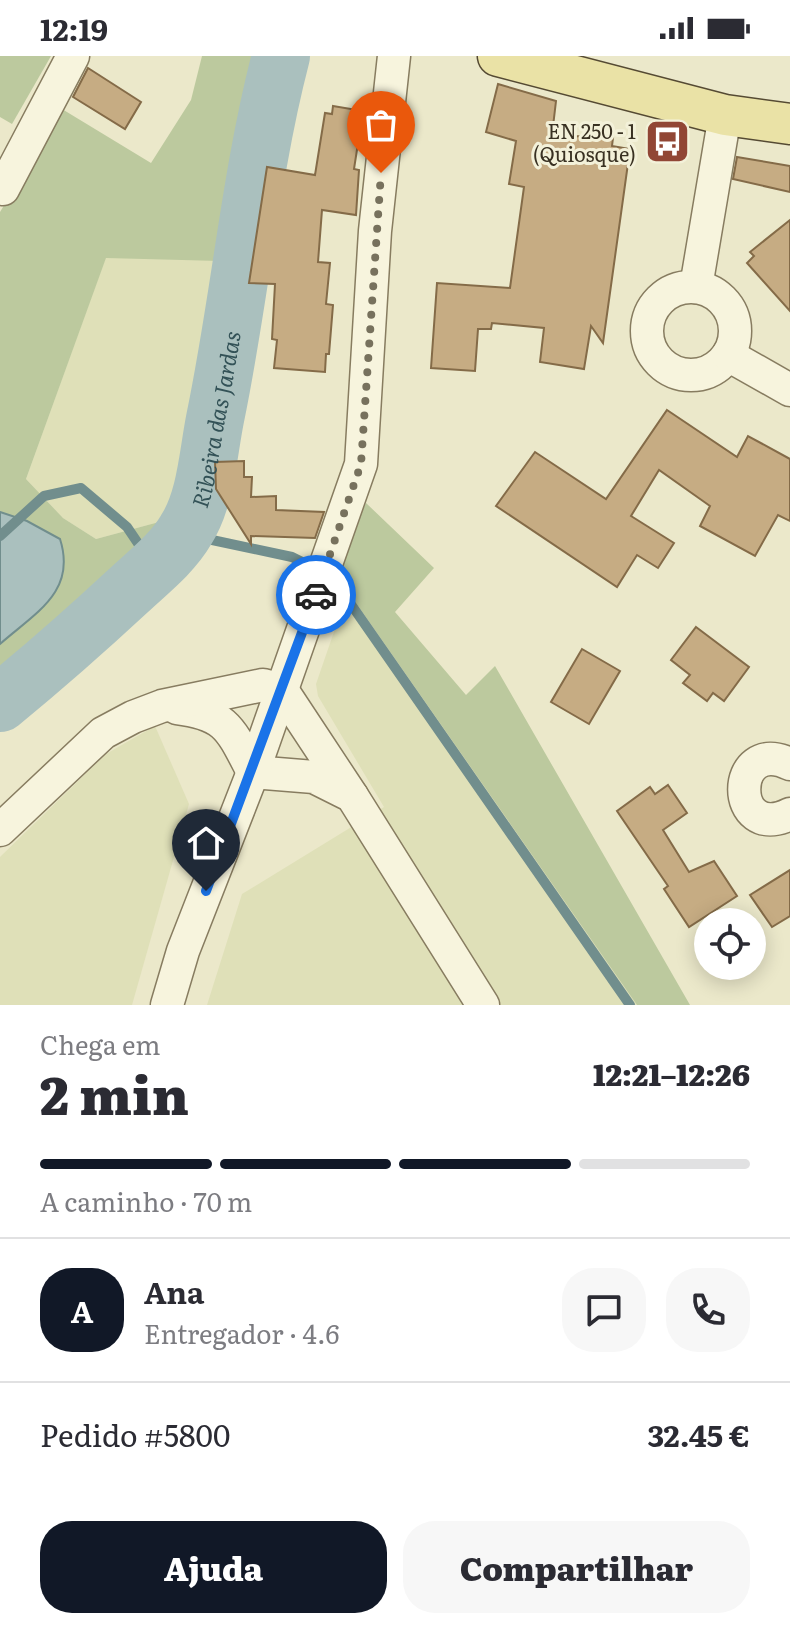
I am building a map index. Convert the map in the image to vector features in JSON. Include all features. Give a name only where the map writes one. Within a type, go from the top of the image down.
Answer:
[{"type":"main road","points":[[498,56],[725,115],[790,124]]},
{"type":"street","points":[[3,189],[73,56]]},
{"type":"street","points":[[167,1005],[183,951],[253,772],[361,464],[375,231],[394,56]]},
{"type":"street","points":[[696,287],[725,115]]},
{"type":"street","points":[[696,287],[711,291],[731,312],[734,341],[728,355],[706,372],[678,373],[655,356],[647,329],[658,302],[669,293],[696,287]]},
{"type":"street","points":[[728,355],[790,390]]},
{"type":"street","points":[[0,830],[103,733],[162,706],[263,685],[282,690],[483,1005]]},
{"type":"street","points":[[162,706],[205,711],[223,720],[253,772]]},
{"type":"street","points":[[790,764],[782,760],[762,761],[747,774],[743,793],[746,803],[760,817],[780,819],[790,814]]},
{"type":"street","points":[[253,772],[314,777],[352,796]]},
{"type":"green space","points":[[0,56],[51,56],[12,124],[0,117]]},
{"type":"green space","points":[[202,56],[296,56],[279,119],[206,511],[159,577],[0,719],[0,212],[62,109],[151,163],[191,100]],"holes":[[[106,258],[220,261],[170,519],[96,539],[63,518],[26,479]]]},
{"type":"green space","points":[[106,257],[220,260],[170,519],[96,539],[63,518],[26,479]]},
{"type":"green space","points":[[366,503],[434,568],[395,612],[466,695],[495,666],[690,1005],[637,1005],[333,570]]},
{"type":"green space","points":[[348,591],[637,1005],[207,1005],[242,894],[384,807],[318,696],[316,684]]},
{"type":"green space","points":[[155,726],[189,804],[132,1005],[0,1005],[0,857],[106,754]]},
{"type":"water","points":[[0,512],[27,521],[60,539],[64,557],[63,573],[50,600],[0,644]]},
{"type":"building","points":[[88,68],[141,102],[125,129],[73,97]]},
{"type":"building","points":[[498,84],[556,101],[552,135],[613,138],[612,146],[630,149],[603,343],[591,326],[584,369],[540,362],[544,328],[492,323],[491,329],[478,329],[475,371],[431,368],[437,283],[510,288],[524,187],[509,184],[516,141],[486,132]]},
{"type":"building","points":[[333,106],[363,111],[354,169],[359,170],[356,215],[322,210],[318,262],[330,263],[326,304],[333,305],[325,372],[274,368],[277,340],[272,339],[275,284],[249,283],[267,167],[315,175],[325,113],[332,114]]},
{"type":"building","points":[[737,157],[790,166],[790,192],[733,179]]},
{"type":"building","points":[[790,220],[790,311],[747,263],[754,256],[750,252]]},
{"type":"building","points":[[667,410],[737,457],[748,436],[790,459],[790,521],[778,515],[755,556],[700,526],[710,506],[659,470],[631,516],[674,543],[658,568],[637,555],[617,587],[496,506],[535,452],[606,499]]},
{"type":"building","points":[[244,461],[244,477],[252,477],[251,497],[276,496],[276,510],[324,512],[315,538],[251,536],[251,544],[216,489],[215,462]]},
{"type":"building","points":[[696,627],[749,667],[724,701],[713,693],[707,701],[683,683],[690,675],[671,660]]},
{"type":"building","points":[[582,649],[620,671],[589,724],[551,702]]},
{"type":"building","points":[[668,785],[687,813],[663,830],[689,872],[714,861],[737,896],[718,908],[694,908],[694,924],[689,927],[664,889],[668,886],[617,811],[650,787],[655,794]]},
{"type":"building","points":[[790,870],[790,916],[772,927],[766,918],[766,908],[759,908],[750,895]]},
{"type":"waterway","name":"Ribeira das Jardas","points":[[0,703],[159,563],[193,518],[205,476],[261,146],[281,56]]},
{"type":"waterway","points":[[0,536],[44,496],[81,488],[127,527],[154,567]]},
{"type":"waterway","points":[[184,534],[292,557],[310,566]]},
{"type":"waterway","points":[[348,600],[630,1005]]},
{"type":"way so far","points":[[316,595],[361,464],[381,173]]},
{"type":"place","name":"EN 250 - 1 (Quiosque)","points":[[667,141]]},
{"type":"route","points":[[206,891],[253,772],[316,595]]}]
